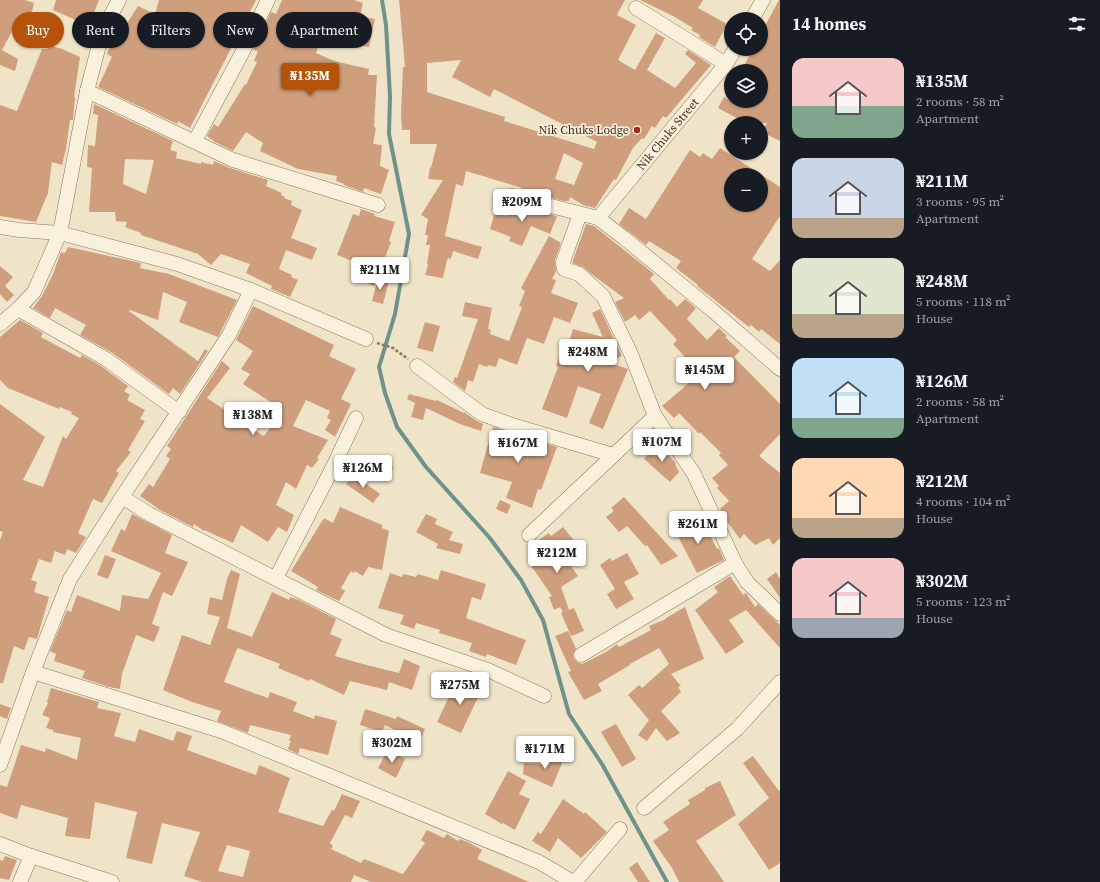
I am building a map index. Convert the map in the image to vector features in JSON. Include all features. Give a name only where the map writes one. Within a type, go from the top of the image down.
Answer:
[{"type":"street","points":[[0,324],[18,309],[34,292],[60,233],[87,91],[103,30],[119,0]]},
{"type":"street","points":[[195,141],[241,55],[268,0]]},
{"type":"street","points":[[756,12],[763,0]]},
{"type":"street","points":[[636,8],[726,64]]},
{"type":"street","name":"Nik Chuks Street","points":[[726,64],[731,56]]},
{"type":"street","name":"Nik Chuks Street","points":[[598,218],[724,66]]},
{"type":"street","points":[[87,91],[234,160],[378,205]]},
{"type":"street","points":[[512,196],[598,218],[712,310],[780,369]]},
{"type":"street","points":[[580,214],[563,262],[564,269],[579,274],[603,296],[631,354],[655,416],[694,474],[734,563],[747,582],[780,614]]},
{"type":"street","points":[[0,227],[60,233],[177,264],[251,290],[366,339]]},
{"type":"street","points":[[0,765],[33,672],[70,579],[122,497],[229,335],[251,290]]},
{"type":"street","points":[[18,309],[106,360],[179,412]]},
{"type":"street","points":[[417,366],[482,414],[512,426],[613,455]]},
{"type":"street","points":[[529,535],[655,416]]},
{"type":"street","points":[[276,578],[334,465],[356,418]]},
{"type":"street","points":[[122,497],[150,514],[386,635],[488,670],[544,696]]},
{"type":"street","points":[[581,655],[734,563]]},
{"type":"street","points":[[33,672],[221,731],[539,862],[574,882],[620,829]]},
{"type":"street","points":[[644,808],[736,729],[780,682]]},
{"type":"street","points":[[0,844],[31,856],[112,882]]},
{"type":"street","points":[[20,882],[31,856]]},
{"type":"path","points":[[380,344],[394,348],[417,366]]},
{"type":"building","points":[[0,0],[25,0],[34,3],[32,12],[12,12],[12,32],[2,50],[18,59],[15,71],[0,65]]},
{"type":"building","points":[[56,0],[99,0],[94,12],[72,12],[72,18],[64,15],[64,12],[53,10]]},
{"type":"building","points":[[159,0],[256,0],[250,12],[213,12],[213,48],[231,48],[190,128],[178,121],[177,124],[98,87],[112,57],[107,54],[109,48],[129,48],[129,20],[138,6],[151,12],[137,12],[137,48],[205,48],[205,12],[156,12]]},
{"type":"building","points":[[282,0],[354,0],[363,3],[361,12],[277,12]]},
{"type":"building","points":[[399,0],[625,0],[617,15],[636,25],[618,60],[635,70],[656,33],[665,38],[647,70],[675,88],[696,63],[685,54],[688,50],[711,65],[666,118],[663,116],[655,128],[652,126],[644,139],[642,138],[633,148],[616,180],[614,179],[595,208],[583,205],[570,197],[569,201],[564,201],[521,190],[522,188],[466,171],[463,186],[456,184],[445,236],[482,247],[478,259],[453,251],[451,259],[448,258],[447,260],[443,278],[425,275],[428,265],[430,245],[426,245],[428,235],[425,235],[428,219],[421,215],[443,180],[428,179],[437,144],[410,144],[410,130],[402,130],[401,114],[403,67],[405,67]],"holes":[[[461,60],[452,77],[490,97],[494,89],[597,142],[594,149],[504,121],[505,117],[427,92],[427,63]],[[564,153],[583,163],[574,185],[555,179]]]},
{"type":"building","points":[[640,0],[703,0],[698,8],[724,22],[724,30],[715,47],[699,37],[700,35],[691,30],[693,28],[673,16]]},
{"type":"building","points":[[780,0],[780,141],[768,135],[768,116],[733,116],[718,108],[724,97],[724,108],[768,108],[768,64],[745,64],[749,56],[768,56],[768,20]]},
{"type":"building","points":[[271,12],[276,14],[276,48],[318,48],[316,53],[334,61],[369,69],[368,75],[377,75],[374,127],[376,128],[373,144],[382,145],[380,166],[389,170],[381,194],[364,188],[363,192],[344,185],[336,181],[337,176],[298,169],[260,151],[263,143],[246,132],[233,151],[207,136],[214,124],[218,127],[245,84],[246,85],[257,62],[254,61],[258,51],[253,50],[254,48],[268,48],[268,18]]},
{"type":"building","points":[[372,18],[375,19],[372,33]]},
{"type":"building","points":[[58,48],[80,57],[74,97],[73,120],[70,120],[62,165],[52,162],[48,193],[36,222],[0,216],[0,105],[17,111],[42,49]]},
{"type":"building","points":[[94,104],[173,141],[170,150],[177,152],[176,158],[201,164],[201,162],[213,165],[214,161],[230,168],[268,180],[266,186],[282,193],[281,195],[285,197],[284,198],[292,201],[291,205],[302,210],[291,238],[317,248],[312,260],[286,250],[279,269],[292,275],[291,277],[298,280],[290,297],[271,289],[272,286],[246,273],[250,264],[221,254],[211,265],[198,254],[141,235],[141,233],[125,227],[127,222],[116,221],[115,212],[89,212],[92,168],[87,167],[88,145],[95,146],[98,115],[93,114]],"holes":[[[125,159],[154,160],[146,194],[123,184]]]},
{"type":"building","points":[[720,148],[724,151],[724,160],[738,160],[751,168],[724,168],[724,212],[768,212],[768,179],[780,187],[780,216],[752,259],[770,271],[780,260],[780,344],[761,329],[759,332],[751,325],[749,327],[697,286],[698,285],[676,268],[681,261],[649,241],[646,245],[619,224],[629,208],[646,219],[690,150],[700,157],[703,153],[712,159]]},
{"type":"building","points":[[510,206],[557,216],[550,234],[531,226],[522,246],[509,241],[511,237],[490,229],[495,212],[506,216]]},
{"type":"building","points":[[361,209],[375,214],[374,216],[395,222],[389,241],[391,242],[374,286],[359,280],[365,266],[337,255],[353,214],[359,216]]},
{"type":"building","points":[[586,224],[594,226],[654,274],[650,279],[677,307],[685,299],[696,308],[687,319],[707,340],[719,328],[727,336],[725,337],[740,351],[734,357],[780,404],[780,434],[759,456],[780,473],[780,538],[773,545],[769,538],[755,545],[744,534],[740,539],[723,516],[720,509],[729,501],[717,488],[719,486],[712,478],[728,465],[719,455],[721,453],[700,432],[699,434],[679,413],[674,418],[662,406],[699,372],[673,344],[677,340],[650,311],[639,320],[635,315],[625,322],[615,302],[624,298],[584,268],[572,263]]},
{"type":"building","points":[[549,236],[561,243],[555,260],[556,271],[552,279],[556,280],[551,293],[578,303],[570,323],[554,317],[544,344],[527,338],[517,365],[499,358],[496,367],[488,365],[487,367],[479,364],[473,382],[468,380],[465,391],[453,382],[455,377],[457,378],[478,319],[462,316],[465,302],[492,308],[488,329],[491,330],[490,334],[509,341],[522,307],[519,306],[525,291],[521,288]]},
{"type":"building","points":[[68,247],[141,263],[140,268],[169,274],[237,300],[218,337],[179,322],[187,302],[163,292],[158,320],[130,310],[129,311],[198,361],[205,349],[208,351],[180,394],[173,388],[169,394],[111,352],[80,335],[86,325],[55,308],[50,318],[33,308],[42,296],[53,274],[61,252],[65,253]]},
{"type":"building","points":[[0,266],[13,277],[5,286],[14,295],[7,302],[0,294]]},
{"type":"building","points":[[378,278],[389,281],[383,304],[372,301]]},
{"type":"building","points":[[253,306],[334,345],[329,356],[356,369],[341,399],[351,404],[335,437],[325,430],[331,420],[327,418],[330,411],[306,400],[293,426],[328,440],[317,458],[319,459],[312,468],[307,465],[296,489],[286,482],[276,505],[294,515],[287,532],[278,527],[268,542],[241,525],[233,543],[204,531],[194,524],[193,527],[160,510],[140,496],[149,484],[153,487],[170,459],[166,456],[171,449],[167,446],[222,361],[230,368],[207,398],[264,436],[283,410],[243,384],[250,374],[241,369],[253,351],[236,340]]},
{"type":"building","points":[[600,309],[622,356],[608,362],[628,369],[603,429],[589,423],[601,394],[578,386],[567,418],[542,409],[558,367],[556,366],[562,349],[567,350],[573,329],[603,337],[592,313]]},
{"type":"building","points":[[20,320],[43,333],[41,337],[80,358],[82,355],[101,366],[128,386],[124,391],[130,395],[127,400],[145,410],[140,419],[145,421],[128,450],[131,452],[116,471],[119,473],[102,503],[93,499],[78,533],[86,537],[76,553],[67,549],[65,555],[55,551],[51,563],[39,559],[31,580],[37,582],[34,592],[49,597],[37,639],[29,637],[24,650],[14,646],[3,683],[0,683],[0,540],[3,532],[0,531],[0,404],[45,437],[23,480],[43,487],[63,436],[66,439],[79,418],[71,414],[72,412],[60,407],[59,409],[8,388],[0,380],[0,337]]},
{"type":"building","points":[[425,322],[440,326],[433,352],[417,348]]},
{"type":"building","points":[[409,394],[437,400],[464,412],[483,424],[481,431],[460,424],[426,408],[423,420],[411,417],[415,403],[407,399]]},
{"type":"building","points":[[493,427],[557,447],[541,490],[538,489],[532,508],[506,498],[512,482],[480,473]]},
{"type":"building","points":[[657,444],[676,463],[675,464],[679,472],[670,482],[644,459]]},
{"type":"building","points":[[374,461],[393,467],[390,478],[370,473]]},
{"type":"building","points":[[354,475],[380,494],[373,503],[346,484]]},
{"type":"building","points":[[624,497],[678,556],[661,565],[647,545],[645,546],[627,526],[619,532],[606,517],[614,511],[611,508]]},
{"type":"building","points":[[500,500],[511,505],[507,514],[496,509]]},
{"type":"building","points":[[340,507],[382,525],[382,528],[389,531],[382,570],[368,567],[363,576],[355,571],[354,573],[351,571],[341,588],[345,591],[339,601],[316,590],[318,587],[291,571],[324,518],[333,523]]},
{"type":"building","points":[[132,514],[172,535],[165,553],[188,562],[172,596],[163,592],[152,624],[160,627],[154,642],[136,635],[122,674],[120,689],[82,678],[85,671],[54,661],[56,654],[50,651],[67,610],[71,612],[77,595],[120,611],[122,595],[148,599],[161,573],[111,551],[121,529],[125,531]]},
{"type":"building","points":[[426,514],[437,519],[435,524],[453,532],[449,540],[463,544],[460,554],[436,548],[438,544],[416,532]]},
{"type":"building","points":[[680,515],[689,531],[704,524],[717,549],[719,548],[724,560],[697,573],[670,521]]},
{"type":"building","points":[[563,527],[576,543],[562,553],[578,576],[561,587],[569,610],[574,608],[584,631],[571,636],[561,613],[563,612],[560,607],[554,610],[549,597],[552,596],[530,564],[542,556],[534,543],[549,533],[551,536]]},
{"type":"building","points":[[627,553],[639,574],[624,582],[634,599],[616,609],[607,594],[615,589],[600,565],[610,558],[612,561]]},
{"type":"building","points":[[105,555],[116,559],[108,579],[97,575]]},
{"type":"building","points":[[231,570],[240,574],[227,628],[252,637],[272,592],[289,600],[290,597],[299,600],[336,619],[330,634],[342,639],[335,656],[399,673],[404,659],[420,666],[412,690],[389,682],[387,690],[350,681],[344,695],[310,679],[309,681],[278,668],[280,664],[238,648],[224,682],[268,698],[270,692],[297,702],[293,711],[314,719],[315,715],[337,721],[328,755],[300,748],[298,754],[288,749],[291,741],[289,741],[291,735],[250,725],[248,733],[217,721],[221,711],[192,702],[163,690],[182,635],[210,645],[220,617],[207,614],[210,597],[222,600],[227,579]]},
{"type":"building","points":[[441,570],[486,584],[481,600],[472,597],[466,618],[526,640],[516,665],[487,654],[486,657],[469,651],[472,643],[439,633],[440,630],[416,623],[414,629],[400,624],[404,615],[378,608],[390,573],[402,577],[403,574],[416,577],[418,574],[438,580]]},
{"type":"building","points":[[776,572],[780,579],[780,598],[767,579]]},
{"type":"building","points":[[730,576],[743,595],[746,593],[755,607],[758,604],[780,625],[780,648],[746,610],[729,620],[744,642],[726,654],[695,610],[718,592],[714,587]]},
{"type":"building","points":[[685,607],[704,659],[671,674],[681,686],[678,687],[681,692],[661,711],[680,733],[667,741],[656,728],[647,741],[638,735],[649,720],[628,695],[639,685],[642,688],[669,664],[659,648],[598,684],[602,691],[584,700],[568,672],[571,671],[555,636],[568,631],[576,649],[573,655],[574,659],[582,664],[606,652],[617,644],[619,647],[651,630],[649,626],[666,619]]},
{"type":"building","points":[[458,678],[482,689],[461,733],[437,722]]},
{"type":"building","points":[[51,688],[99,702],[97,708],[121,713],[114,736],[135,742],[139,729],[173,741],[177,731],[192,736],[187,750],[256,775],[259,765],[290,778],[278,812],[323,826],[332,810],[334,811],[342,794],[360,801],[352,818],[345,815],[330,843],[333,846],[331,849],[361,863],[364,859],[403,874],[425,843],[421,840],[427,830],[444,838],[447,834],[458,841],[460,839],[470,843],[482,850],[477,859],[529,882],[371,882],[354,875],[351,882],[202,882],[184,876],[200,832],[162,823],[152,864],[126,858],[137,812],[95,802],[90,839],[65,836],[68,818],[21,805],[17,819],[0,813],[0,785],[7,787],[21,745],[45,752],[46,748],[77,760],[81,738],[53,732],[53,730],[46,728],[50,718],[42,715],[48,703]],"holes":[[[227,845],[250,851],[243,877],[218,871]]]},
{"type":"building","points":[[0,704],[11,708],[7,719],[0,716]]},
{"type":"building","points":[[365,709],[396,719],[397,716],[425,729],[419,742],[385,725],[382,732],[360,725]]},
{"type":"building","points":[[616,724],[636,759],[622,767],[601,732]]},
{"type":"building","points":[[388,750],[405,759],[396,778],[378,768]]},
{"type":"building","points":[[553,751],[565,756],[552,787],[523,774],[524,763],[547,764]]},
{"type":"building","points":[[753,756],[779,791],[780,790],[780,863],[769,870],[738,824],[769,798],[743,763]]},
{"type":"building","points":[[508,771],[526,781],[519,794],[530,799],[515,830],[485,814]]},
{"type":"building","points":[[720,781],[736,815],[696,841],[724,882],[679,882],[672,868],[653,841],[669,830],[663,822],[690,804],[688,800],[705,790],[705,788]]},
{"type":"building","points":[[563,799],[584,814],[585,812],[607,832],[581,858],[558,838],[550,852],[532,841],[538,832],[541,834]]},
{"type":"building","points":[[5,856],[17,860],[9,880],[0,878],[0,860],[3,861]]},
{"type":"building","points":[[637,862],[650,882],[638,882],[629,868]]},
{"type":"waterway","points":[[382,0],[386,25],[390,96],[389,134],[409,234],[395,314],[379,367],[385,393],[397,427],[426,467],[489,537],[521,580],[543,620],[569,714],[602,764],[667,882]]},
{"type":"place","name":"Nik Chuks Lodge","points":[[637,130]]}]
